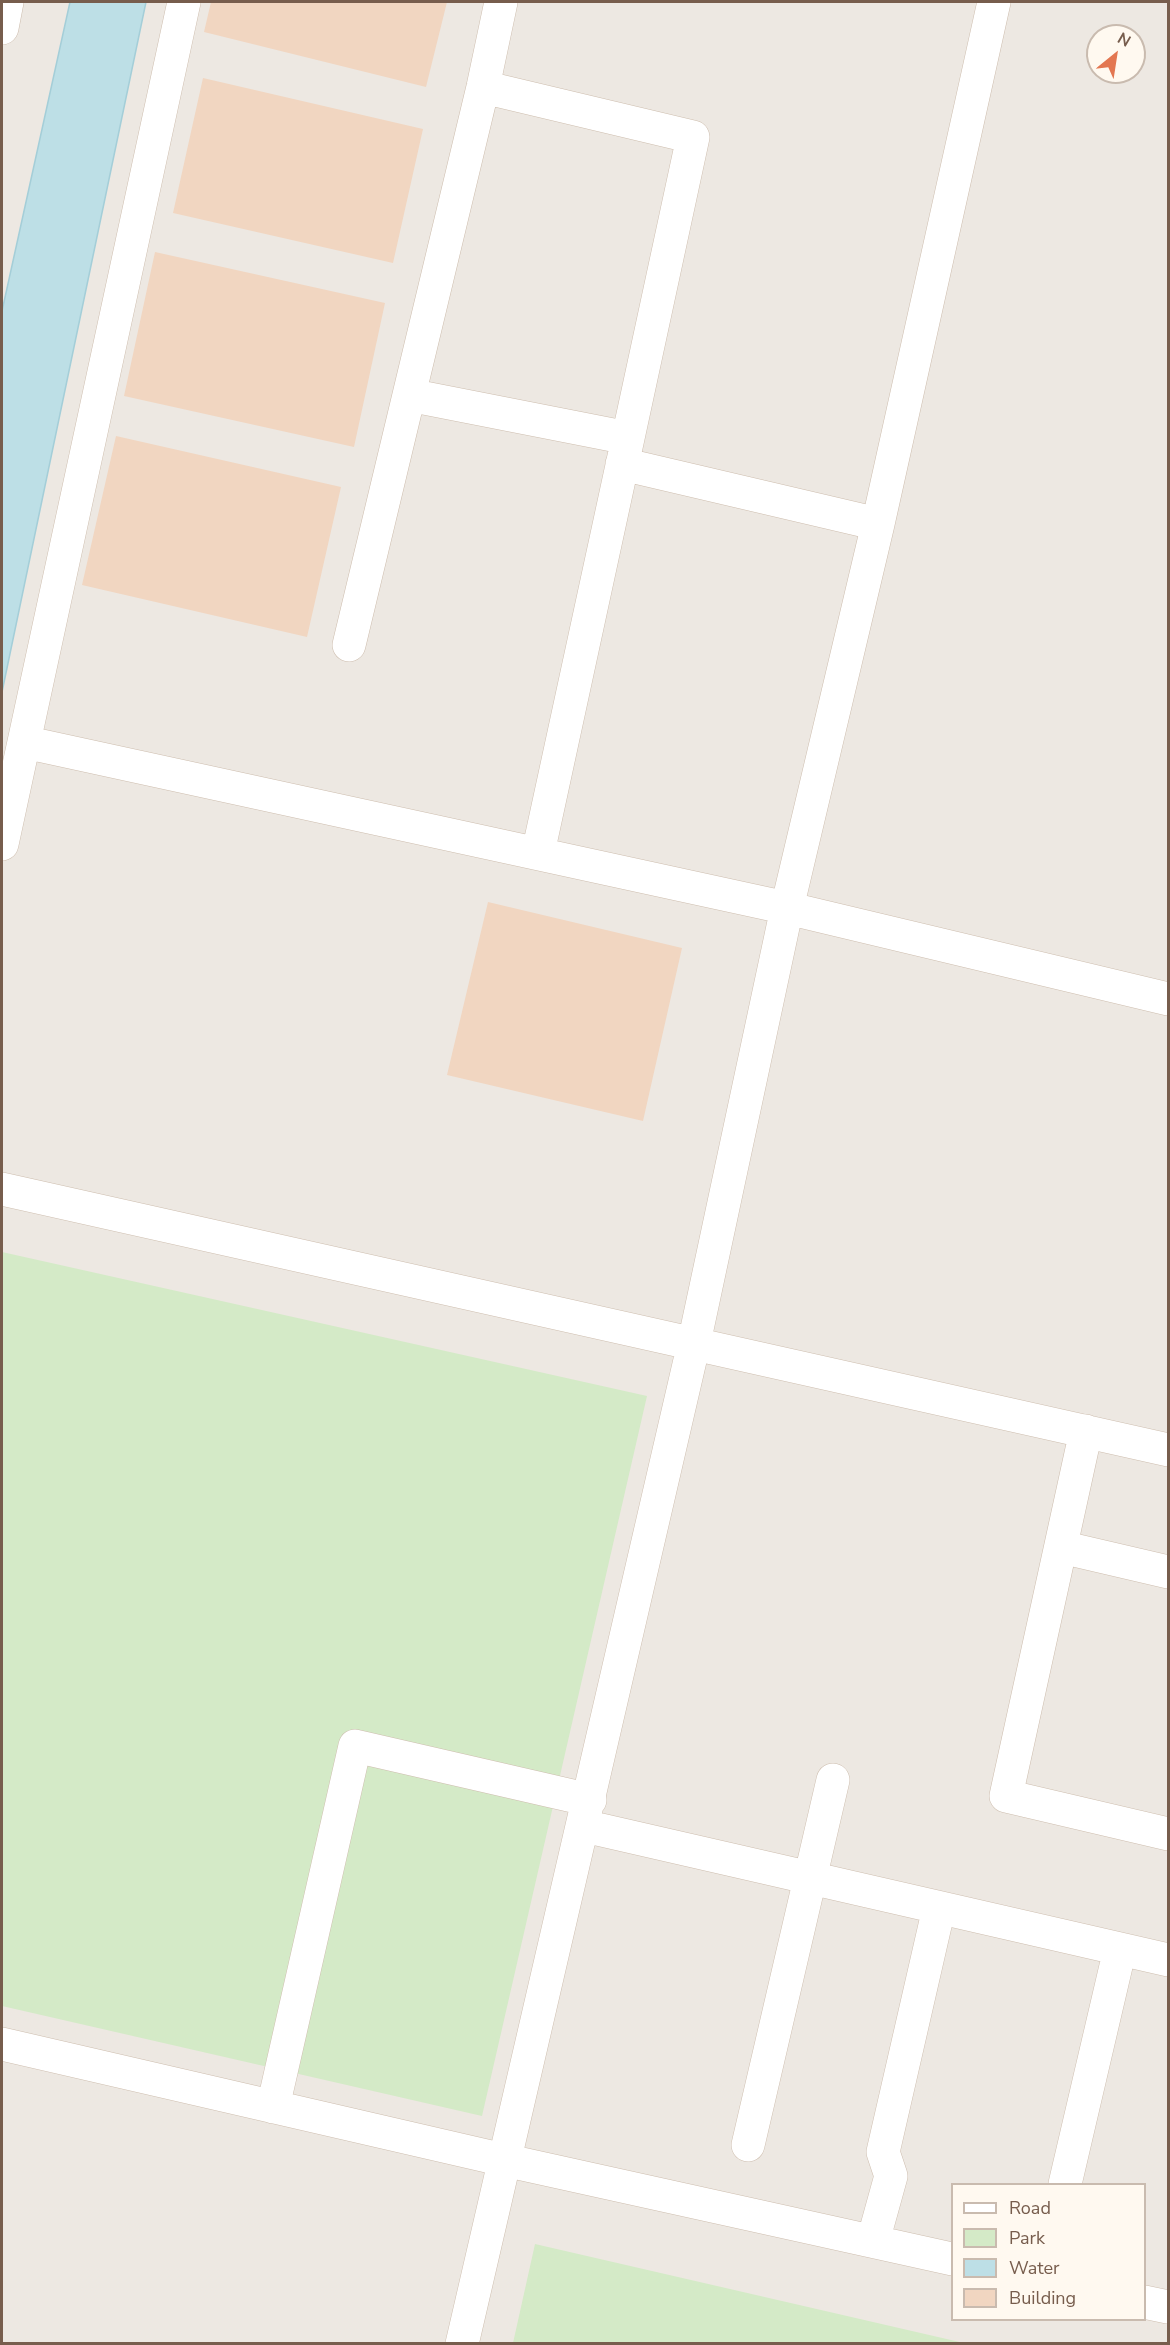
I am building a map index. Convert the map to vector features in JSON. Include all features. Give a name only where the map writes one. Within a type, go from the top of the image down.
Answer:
[{"type":"street","points":[[2,28],[7,2]]},
{"type":"street","points":[[2,844],[184,2]]},
{"type":"street","points":[[350,645],[483,87],[501,2]]},
{"type":"street","points":[[462,2343],[587,1813],[694,1343],[787,908],[878,524],[994,2]]},
{"type":"street","points":[[483,87],[693,137],[538,853]]},
{"type":"street","points":[[409,395],[625,451],[878,524]]},
{"type":"street","points":[[24,742],[787,908],[1168,999]]},
{"type":"street","points":[[2,1189],[1168,1450]]},
{"type":"street","points":[[1086,1431],[1006,1796],[1168,1834]]},
{"type":"street","points":[[1060,1547],[1168,1572]]},
{"type":"street","points":[[273,2107],[355,1746],[810,1878],[1168,1960]]},
{"type":"street","points":[[748,2145],[833,1780]]},
{"type":"street","points":[[873,2241],[891,2176],[883,2152],[939,1908]]},
{"type":"street","points":[[1065,2183],[1120,1949]]},
{"type":"street","points":[[2,2044],[504,2160],[951,2259]]},
{"type":"street","points":[[1146,2302],[1168,2307]]},
{"type":"shaded area","points":[[2,2],[1168,2],[1168,2343],[2,2343]]},
{"type":"green space","points":[[2,1252],[647,1396],[482,2116],[2,2006]]},
{"type":"green space","points":[[535,2244],[964,2343],[513,2343]]},
{"type":"water","points":[[70,2],[146,2],[2,692],[2,311]]},
{"type":"building","points":[[211,2],[447,2],[426,87],[204,32]]},
{"type":"building","points":[[203,78],[423,129],[393,263],[173,213]]},
{"type":"building","points":[[155,252],[385,303],[354,447],[124,396]]},
{"type":"building","points":[[116,436],[341,487],[307,637],[82,585]]},
{"type":"building","points":[[488,902],[682,948],[643,1121],[447,1075]]}]
